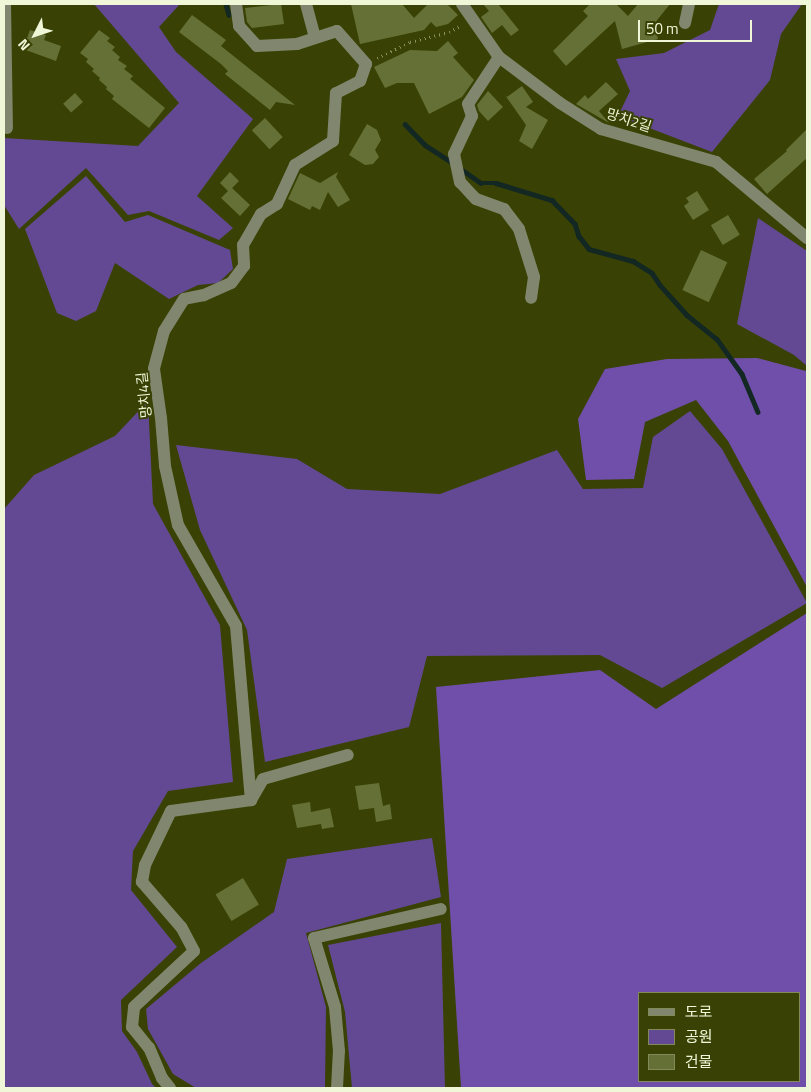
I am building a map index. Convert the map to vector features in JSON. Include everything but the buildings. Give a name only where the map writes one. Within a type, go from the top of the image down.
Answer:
[{"type":"street","points":[[5,4],[8,128]]},
{"type":"street","points":[[236,4],[239,26],[257,46],[297,44],[337,31],[366,64]]},
{"type":"street","points":[[306,4],[315,38]]},
{"type":"street","name":"망치2길","points":[[462,4],[499,57],[560,103],[601,129],[716,162],[807,238]]},
{"type":"street","points":[[684,23],[689,4]]},
{"type":"street","points":[[499,57],[468,104],[472,116],[454,154],[460,182],[476,199],[504,209],[519,229],[534,277],[531,298]]},
{"type":"street","name":"망치4길","points":[[251,800],[236,626],[178,526],[165,466],[162,418],[154,369],[164,331],[184,300],[204,295],[231,283],[244,266],[243,245],[261,214],[277,204],[295,165],[334,141],[336,93],[360,81],[366,64]]},
{"type":"street","points":[[170,1088],[162,1078],[149,1048],[132,1027],[134,1007],[194,951],[181,928],[142,882],[145,865],[171,811],[251,800],[263,779],[348,755]]},
{"type":"street","points":[[337,1088],[339,1051],[335,1007],[314,938],[441,910]]},
{"type":"path","points":[[366,64],[389,51],[433,35],[449,32],[473,20]]},
{"type":"green space","points":[[94,4],[180,4],[159,27],[176,52],[253,119],[197,196],[233,228],[219,240],[149,211],[128,215],[86,168],[19,229],[4,205],[4,138],[138,146],[179,103]]},
{"type":"green space","points":[[719,4],[802,4],[781,34],[770,80],[712,152],[618,116],[630,91],[616,59],[664,53],[710,30]]},
{"type":"green space","points":[[86,176],[125,222],[148,215],[230,250],[233,269],[218,283],[198,285],[169,299],[115,263],[96,311],[76,321],[57,313],[25,229]]},
{"type":"green space","points":[[758,218],[807,251],[807,366],[794,355],[737,324]]},
{"type":"green space","points":[[148,401],[153,504],[220,625],[233,782],[168,791],[133,851],[131,890],[177,947],[121,1000],[122,1031],[137,1052],[152,1084],[156,1088],[4,1088],[4,509],[34,475],[115,436]]},
{"type":"green space","points":[[690,411],[722,449],[807,603],[662,688],[600,655],[427,656],[409,727],[265,762],[247,630],[200,530],[176,445],[297,459],[347,489],[440,494],[557,450],[583,489],[643,488],[653,437]]},
{"type":"green space","points":[[432,838],[441,897],[306,933],[326,1007],[325,1088],[196,1088],[173,1074],[148,1029],[146,1009],[201,963],[274,912],[287,859]]},
{"type":"green space","points":[[441,923],[445,1088],[352,1088],[345,1012],[328,945]]},
{"type":"shaded area","points":[[757,358],[806,371],[807,375],[807,587],[728,441],[696,400],[645,422],[634,479],[586,480],[578,419],[605,369],[667,359]]},
{"type":"shaded area","points":[[807,613],[807,1088],[461,1088],[436,687],[600,670],[656,709]]},
{"type":"waterway","points":[[226,4],[229,15]]},
{"type":"waterway","points":[[405,124],[425,145],[453,163]]},
{"type":"waterway","points":[[461,169],[481,183],[496,183],[552,200],[575,224],[579,236],[589,249],[633,261],[652,273],[660,285],[687,315],[717,339],[742,374],[758,412]]}]
